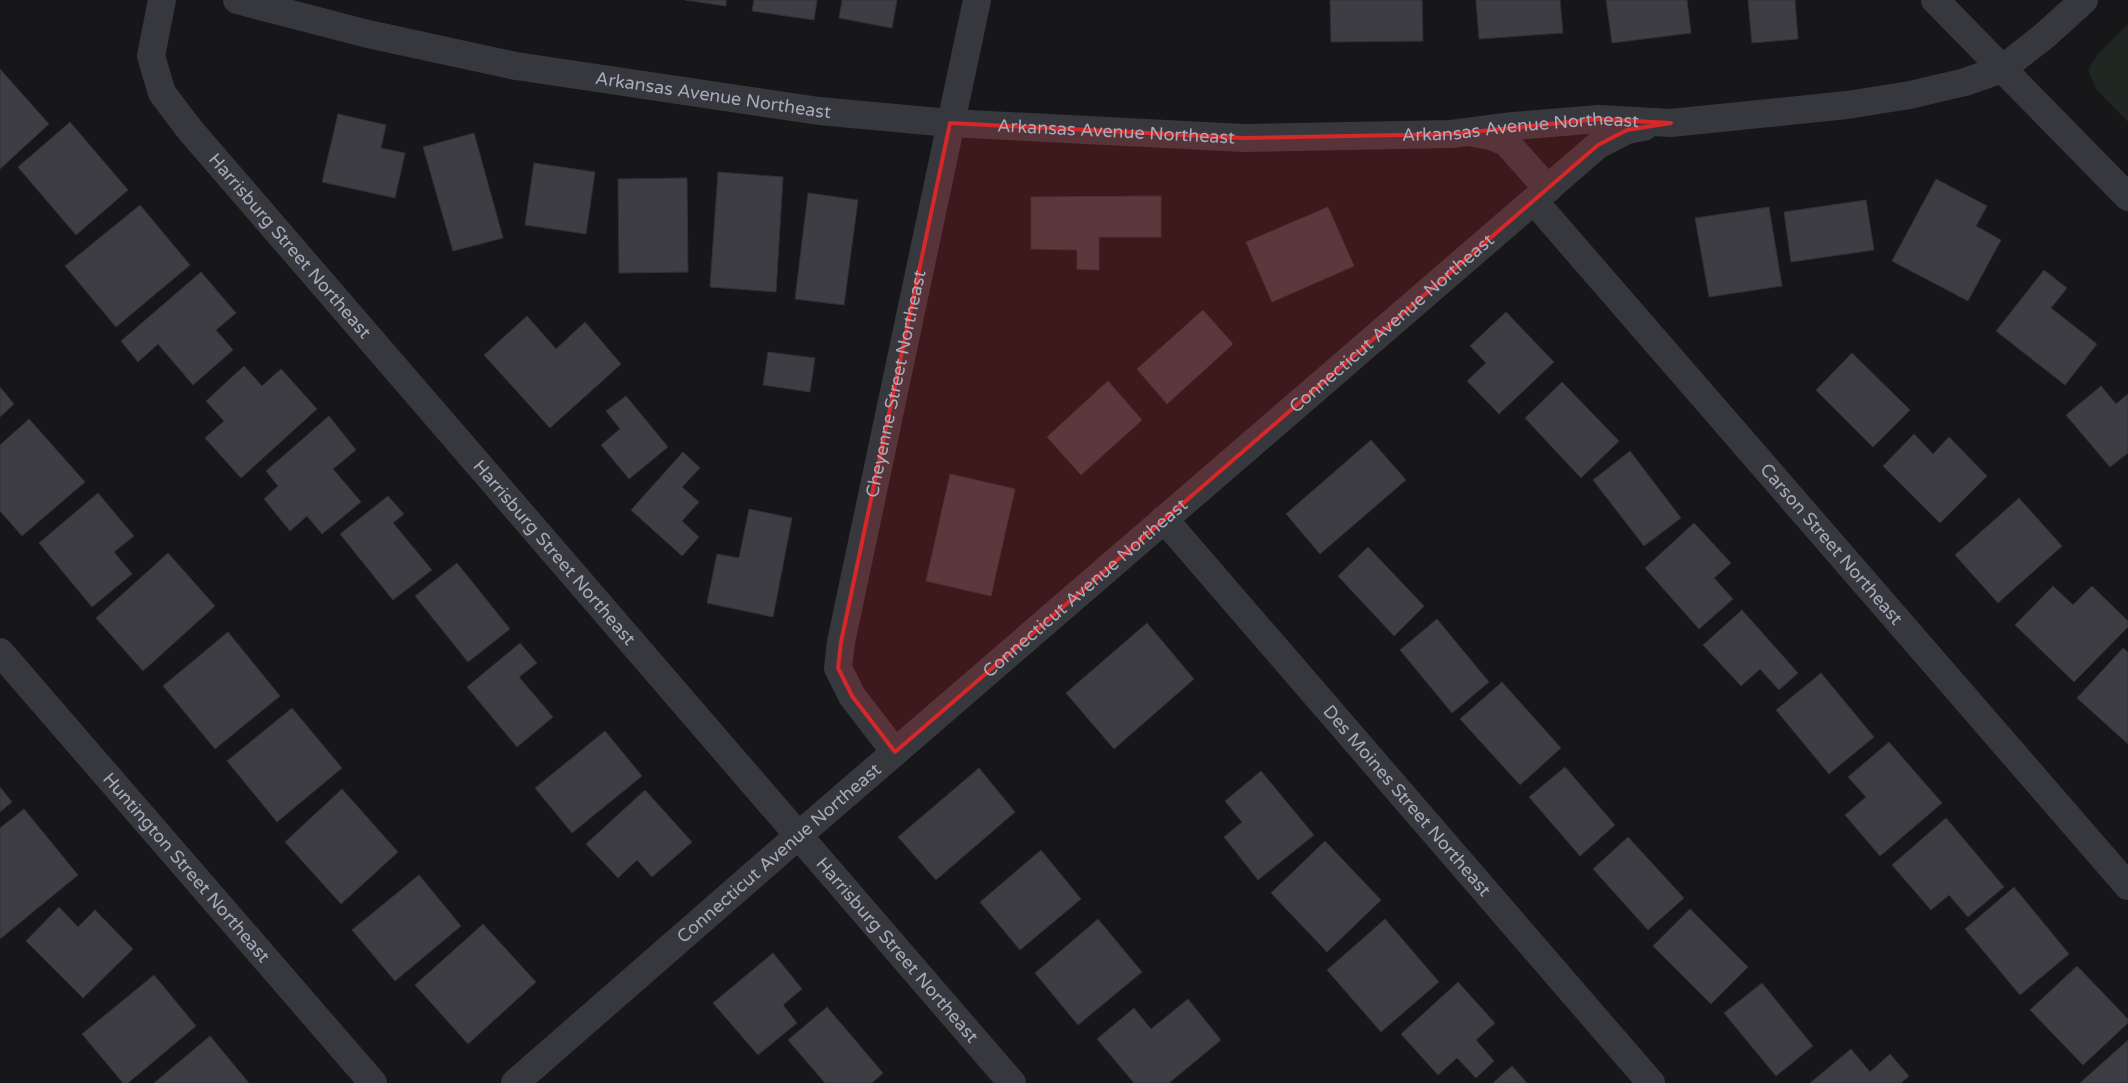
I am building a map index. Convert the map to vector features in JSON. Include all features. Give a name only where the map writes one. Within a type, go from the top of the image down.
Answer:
[{"type":"street","name":"Harrisburg Street Northeast","points":[[162,0],[151,56],[162,93],[190,130],[1012,1083]]},
{"type":"street","name":"Arkansas Avenue Northeast","points":[[237,0],[368,34],[516,66],[819,111],[950,124],[1244,138],[1451,134],[1513,126],[1599,119],[1671,123],[1847,105],[1910,95],[1965,82],[2002,69],[2043,37],[2084,0]]},
{"type":"street","name":"Cheyenne Street Northeast","points":[[895,752],[852,696],[838,668],[840,650],[977,0]]},
{"type":"street","points":[[1935,0],[2128,197]]},
{"type":"street","name":"Connecticut Avenue Northeast","points":[[515,1083],[799,835],[1598,145],[1628,130],[1671,123]]},
{"type":"street","name":"Carson Street Northeast","points":[[1467,132],[1491,136],[1506,142],[1541,195],[2128,886]]},
{"type":"street","name":"Des Moines Street Northeast","points":[[1164,519],[1651,1083]]},
{"type":"street","name":"Huntington Street Northeast","points":[[0,652],[373,1083]]},
{"type":"highlighted area","points":[[1599,119],[1671,123],[1627,130],[1598,145],[895,752],[852,696],[838,668],[841,642],[950,123],[1244,138],[1451,134]]},
{"type":"shaded area","points":[[2128,24],[2128,122],[2096,89],[2088,70],[2097,55]]},
{"type":"building","points":[[685,0],[726,0],[726,6]]},
{"type":"building","points":[[754,0],[817,0],[814,20],[752,11]]},
{"type":"building","points":[[842,0],[897,0],[892,28],[839,18]]},
{"type":"building","points":[[1330,0],[1422,0],[1423,41],[1331,42]]},
{"type":"building","points":[[1476,0],[1560,0],[1563,33],[1479,39]]},
{"type":"building","points":[[1606,0],[1687,0],[1691,33],[1612,43]]},
{"type":"building","points":[[1748,0],[1795,0],[1798,39],[1752,43]]},
{"type":"building","points":[[0,69],[49,124],[0,169]]},
{"type":"building","points":[[338,114],[386,125],[381,148],[405,153],[395,198],[322,182]]},
{"type":"building","points":[[70,122],[128,190],[76,235],[18,167]]},
{"type":"building","points":[[474,133],[503,238],[453,251],[423,147]]},
{"type":"building","points":[[534,163],[595,172],[586,234],[525,225]]},
{"type":"building","points":[[718,172],[783,177],[776,292],[710,287]]},
{"type":"building","points":[[687,178],[688,272],[619,273],[618,179]]},
{"type":"building","points":[[1936,179],[1987,206],[1976,226],[2001,240],[1968,301],[1892,261]]},
{"type":"building","points":[[808,193],[858,200],[844,305],[795,299]]},
{"type":"building","points":[[1161,196],[1161,237],[1099,237],[1099,270],[1077,269],[1077,250],[1031,249],[1031,197]]},
{"type":"building","points":[[1866,200],[1874,250],[1791,262],[1784,212]]},
{"type":"building","points":[[140,205],[190,265],[116,327],[65,266]]},
{"type":"building","points":[[1328,207],[1354,266],[1272,302],[1246,242]]},
{"type":"building","points":[[1769,207],[1782,286],[1709,297],[1695,218]]},
{"type":"building","points":[[2044,270],[2067,288],[2051,308],[2097,344],[2065,385],[1996,331]]},
{"type":"building","points":[[201,272],[236,313],[216,330],[233,350],[193,385],[158,344],[138,362],[121,341]]},
{"type":"building","points":[[1203,310],[1233,344],[1167,404],[1137,369]]},
{"type":"building","points":[[1506,312],[1554,362],[1499,414],[1467,381],[1486,363],[1470,346]]},
{"type":"building","points":[[527,316],[556,349],[585,322],[621,364],[550,428],[484,355]]},
{"type":"building","points":[[768,352],[815,358],[810,392],[763,385]]},
{"type":"building","points":[[1852,353],[1910,410],[1873,447],[1816,390]]},
{"type":"building","points":[[244,366],[262,386],[281,369],[317,409],[241,478],[205,438],[224,421],[206,401]]},
{"type":"building","points":[[1108,381],[1142,420],[1081,475],[1047,437]]},
{"type":"building","points":[[1562,382],[1619,441],[1581,478],[1525,418]]},
{"type":"building","points":[[2101,386],[2116,404],[2128,394],[2128,453],[2110,467],[2066,415]]},
{"type":"building","points":[[0,387],[14,404],[0,417]]},
{"type":"building","points":[[626,396],[668,447],[629,479],[601,445],[620,429],[606,411]]},
{"type":"building","points":[[329,416],[356,450],[333,469],[361,502],[322,534],[307,516],[290,531],[264,499],[278,486],[266,471]]},
{"type":"building","points":[[29,419],[85,482],[22,536],[0,511],[0,445]]},
{"type":"building","points":[[1914,434],[1933,454],[1949,437],[1987,476],[1940,523],[1883,466]]},
{"type":"building","points":[[1371,440],[1406,480],[1320,554],[1286,514]]},
{"type":"building","points":[[1630,451],[1681,518],[1644,546],[1593,480]]},
{"type":"building","points":[[683,452],[700,468],[682,487],[699,502],[682,521],[699,537],[682,556],[631,510]]},
{"type":"building","points":[[950,474],[1015,489],[991,596],[926,581]]},
{"type":"building","points":[[98,493],[134,536],[114,552],[132,574],[92,607],[39,543]]},
{"type":"building","points":[[388,496],[404,514],[393,523],[432,570],[393,600],[340,534]]},
{"type":"building","points":[[2019,498],[2062,546],[1998,603],[1955,555]]},
{"type":"building","points":[[749,509],[792,518],[773,617],[707,603],[717,554],[739,558]]},
{"type":"building","points":[[1694,523],[1731,563],[1714,578],[1733,599],[1699,629],[1645,568]]},
{"type":"building","points":[[1368,547],[1424,606],[1394,636],[1338,576]]},
{"type":"building","points":[[168,553],[215,606],[143,671],[96,618]]},
{"type":"building","points":[[457,563],[510,629],[468,662],[415,596]]},
{"type":"building","points":[[2053,586],[2073,605],[2092,586],[2128,621],[2128,627],[2074,682],[2015,625]]},
{"type":"building","points":[[1742,610],[1798,673],[1779,690],[1760,669],[1741,686],[1703,645]]},
{"type":"building","points":[[1437,619],[1489,682],[1452,713],[1400,650]]},
{"type":"building","points":[[1147,623],[1194,679],[1114,749],[1066,693]]},
{"type":"building","points":[[228,632],[280,696],[215,749],[163,686]]},
{"type":"building","points":[[520,643],[537,663],[519,677],[553,717],[517,747],[467,687]]},
{"type":"building","points":[[2123,648],[2128,652],[2128,744],[2077,698]]},
{"type":"building","points":[[1821,673],[1874,737],[1829,774],[1776,710]]},
{"type":"building","points":[[1502,682],[1561,748],[1520,785],[1460,719]]},
{"type":"building","points":[[292,708],[342,768],[277,822],[227,761]]},
{"type":"building","points":[[605,731],[642,776],[572,833],[535,788]]},
{"type":"building","points":[[1889,742],[1942,803],[1880,856],[1845,815],[1866,797],[1848,777]]},
{"type":"building","points":[[1565,767],[1615,825],[1580,856],[1529,797]]},
{"type":"building","points":[[979,768],[1015,812],[936,880],[898,837]]},
{"type":"building","points":[[1261,771],[1314,835],[1258,880],[1224,837],[1242,822],[1225,801]]},
{"type":"building","points":[[0,787],[12,802],[0,812]]},
{"type":"building","points":[[342,789],[398,852],[341,904],[285,842]]},
{"type":"building","points":[[645,790],[692,842],[652,877],[637,860],[618,878],[586,844]]},
{"type":"building","points":[[24,809],[78,875],[0,939],[0,828]]},
{"type":"building","points":[[1946,818],[2004,887],[1968,917],[1949,895],[1931,910],[1892,865]]},
{"type":"building","points":[[1628,837],[1684,898],[1648,930],[1593,869]]},
{"type":"building","points":[[1325,841],[1381,900],[1327,952],[1271,893]]},
{"type":"building","points":[[1041,850],[1081,899],[1020,950],[980,902]]},
{"type":"building","points":[[419,875],[461,926],[395,981],[352,930]]},
{"type":"building","points":[[2014,887],[2069,954],[2020,995],[1965,929]]},
{"type":"building","points":[[59,907],[78,927],[95,910],[133,949],[83,998],[26,941]]},
{"type":"building","points":[[1690,909],[1748,967],[1711,1004],[1653,946]]},
{"type":"building","points":[[1098,919],[1142,972],[1078,1025],[1035,973]]},
{"type":"building","points":[[1385,919],[1439,982],[1381,1032],[1327,970]]},
{"type":"building","points":[[483,924],[536,982],[468,1044],[415,985]]},
{"type":"building","points":[[773,953],[802,989],[783,1005],[797,1023],[758,1055],[713,1003]]},
{"type":"building","points":[[2077,966],[2128,1019],[2128,1023],[2083,1065],[2030,1010]]},
{"type":"building","points":[[154,975],[196,1026],[128,1083],[123,1083],[82,1034]]},
{"type":"building","points":[[1458,982],[1495,1023],[1476,1040],[1494,1061],[1476,1078],[1457,1058],[1438,1075],[1401,1034]]},
{"type":"building","points":[[1762,983],[1813,1046],[1776,1076],[1724,1013]]},
{"type":"building","points":[[1188,999],[1221,1040],[1169,1083],[1134,1083],[1097,1039],[1134,1008],[1151,1029]]},
{"type":"building","points":[[827,1007],[883,1073],[872,1083],[825,1083],[788,1040]]},
{"type":"building","points":[[210,1036],[249,1083],[154,1083]]},
{"type":"building","points":[[2128,1040],[2128,1083],[2080,1083]]},
{"type":"building","points":[[1851,1049],[1870,1072],[1890,1054],[1909,1076],[1901,1083],[1810,1083]]},
{"type":"building","points":[[1512,1066],[1527,1083],[1493,1083]]}]
